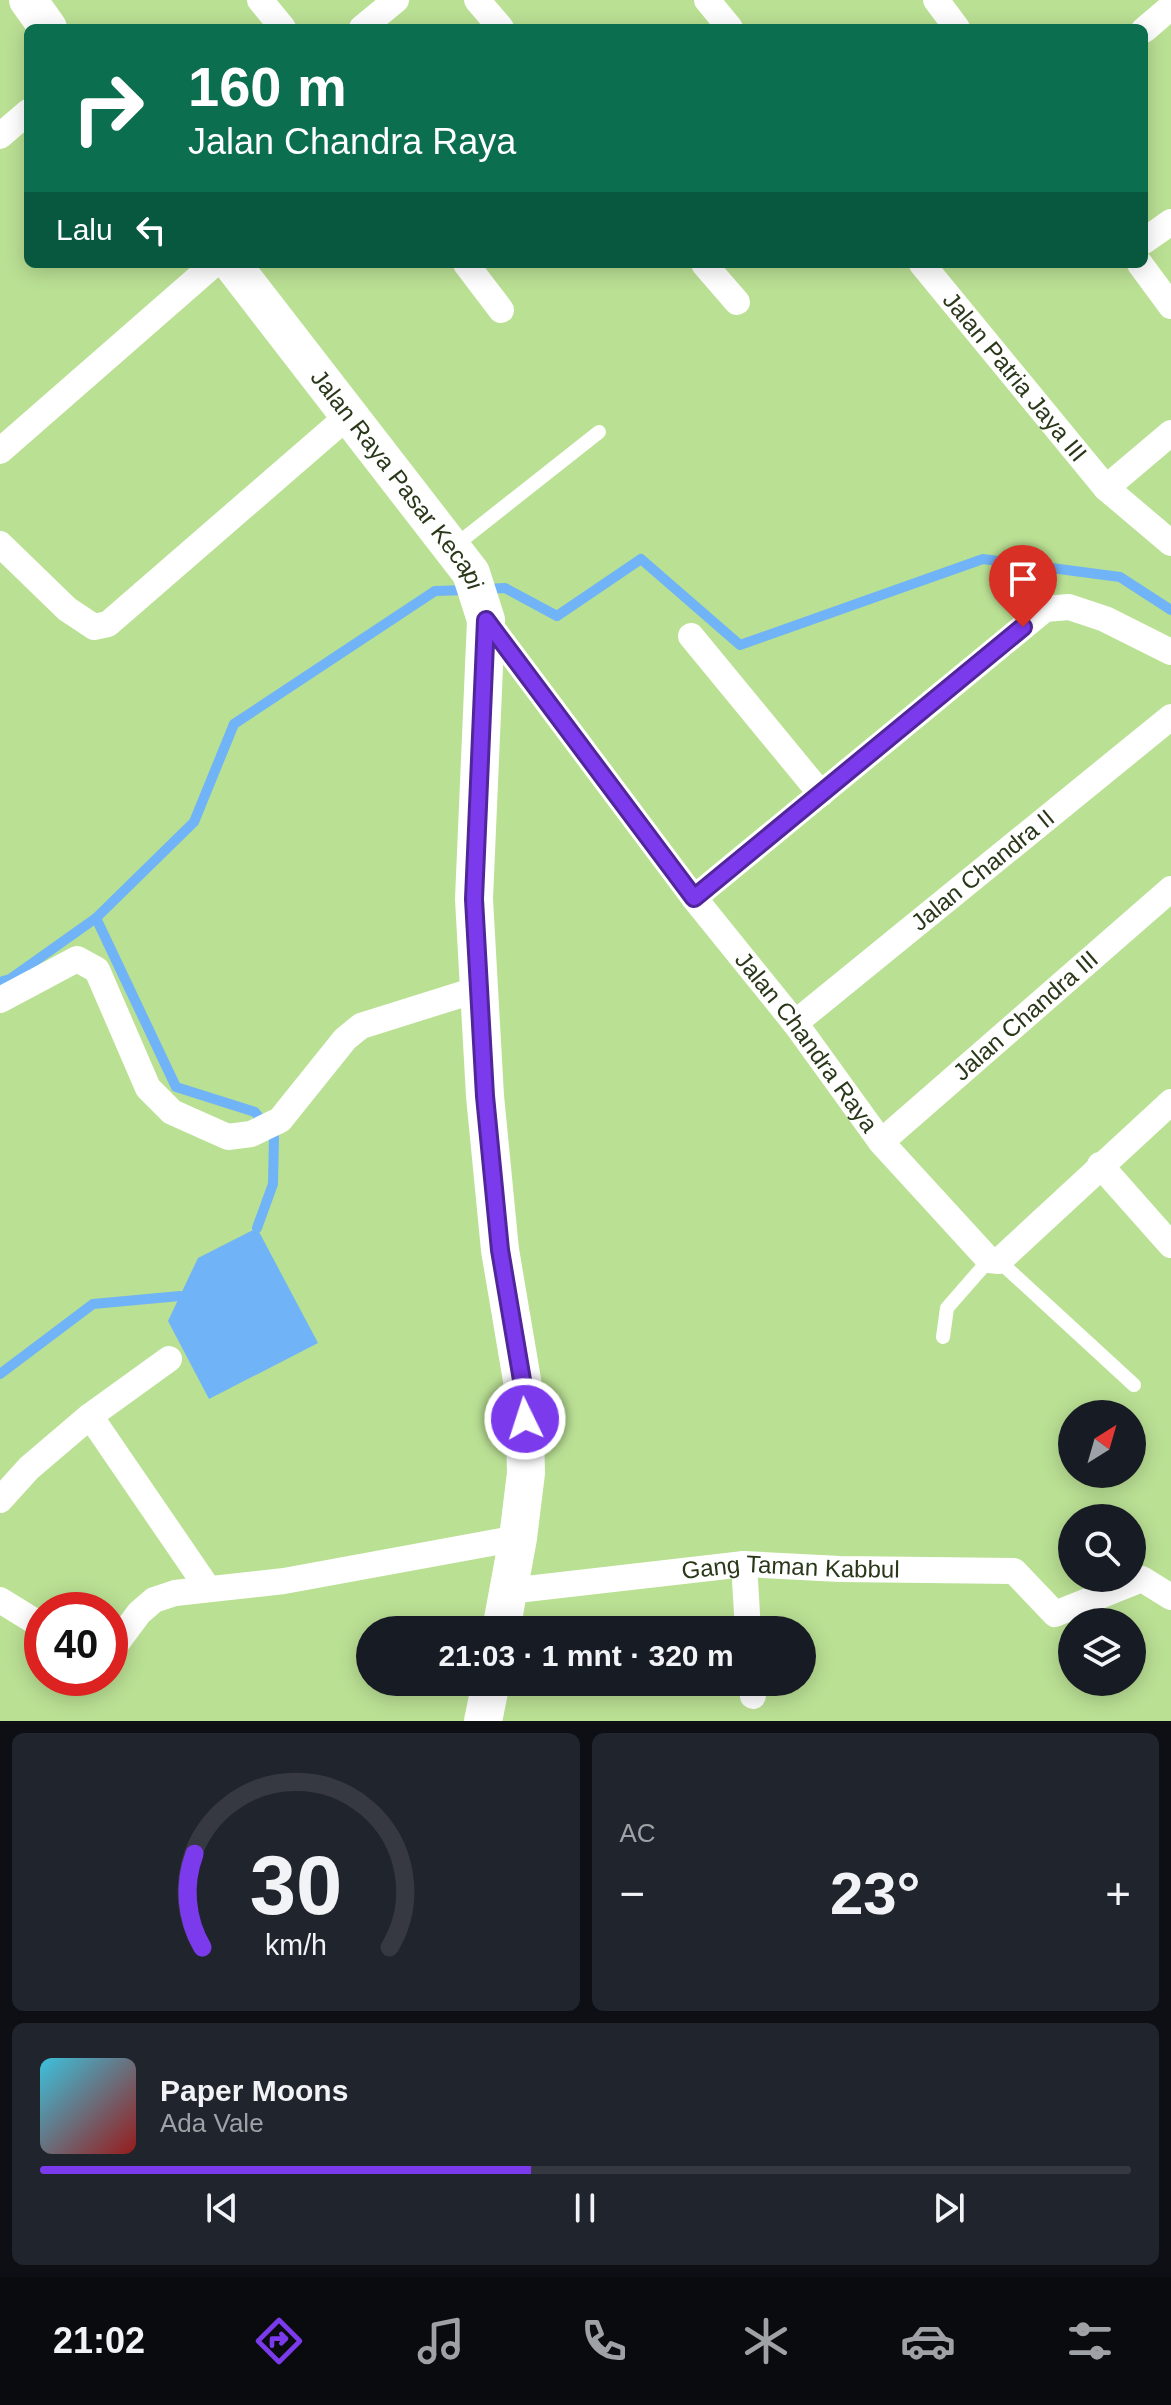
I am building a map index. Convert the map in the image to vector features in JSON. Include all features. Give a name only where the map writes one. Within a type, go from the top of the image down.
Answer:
[{"type":"street","points":[[28,0],[45,24]]},
{"type":"street","points":[[260,0],[280,24]]},
{"type":"street","points":[[367,24],[396,0]]},
{"type":"street","points":[[477,0],[498,24]]},
{"type":"street","points":[[707,0],[727,24]]},
{"type":"street","points":[[936,0],[954,24]]},
{"type":"street","points":[[1148,27],[1171,7]]},
{"type":"street","points":[[0,136],[24,115]]},
{"type":"street","points":[[1148,238],[1171,222]]},
{"type":"street","points":[[0,451],[209,268]]},
{"type":"street","name":"Jalan Raya Pasar Kecapi","points":[[235,268],[349,415],[473,588],[474,899],[485,1096],[500,1250],[524,1392],[526,1473],[504,1616]]},
{"type":"street","points":[[469,268],[501,310]]},
{"type":"street","points":[[707,268],[737,302]]},
{"type":"street","name":"Jalan Patria Jaya III","points":[[925,268],[1106,488],[1171,543]]},
{"type":"street","points":[[1143,268],[1171,306]]},
{"type":"street","points":[[0,544],[67,609],[94,627],[108,624],[349,415]]},
{"type":"street","points":[[1106,488],[1171,433]]},
{"type":"street","name":"Jalan Chandra Raya","points":[[473,588],[694,898],[795,1023],[881,1142],[994,1260]]},
{"type":"street","points":[[694,898],[1045,609],[1069,607],[1105,619],[1171,652]]},
{"type":"street","points":[[691,636],[821,794]]},
{"type":"street","name":"Jalan Chandra II","points":[[795,1023],[1171,717]]},
{"type":"street","name":"Jalan Chandra III","points":[[881,1142],[1171,889]]},
{"type":"street","points":[[0,1000],[77,959],[97,970],[148,1088],[172,1112],[228,1137],[251,1134],[280,1120],[345,1039],[361,1026],[479,989]]},
{"type":"street","points":[[994,1260],[1171,1102]]},
{"type":"street","points":[[1100,1165],[1171,1245]]},
{"type":"street","points":[[0,1500],[29,1468],[90,1416],[169,1359]]},
{"type":"street","points":[[90,1416],[207,1587]]},
{"type":"street","points":[[128,1628],[154,1600],[175,1593],[207,1587],[284,1581],[518,1538]]},
{"type":"street","points":[[744,1564],[747,1616]]},
{"type":"street","name":"Gang Taman Kabbul","points":[[508,1591],[744,1564],[828,1569],[1014,1571],[1055,1614],[1142,1579],[1171,1597]]},
{"type":"street","points":[[0,1600],[24,1615]]},
{"type":"street","points":[[483,1721],[488,1696]]},
{"type":"lane","points":[[473,588],[599,432]]},
{"type":"lane","points":[[943,1337],[947,1308],[994,1260],[1134,1385]]},
{"type":"water","points":[[257,1228],[318,1343],[209,1399],[168,1321],[198,1258]]},
{"type":"waterway","points":[[484,589],[505,588],[557,616],[641,559],[740,645],[983,559],[1120,577],[1171,610]]},
{"type":"waterway","points":[[0,982],[10,979],[96,918],[194,822],[234,724],[435,591],[468,590]]},
{"type":"waterway","points":[[96,918],[176,1087],[255,1112],[274,1136],[273,1184],[257,1228]]},
{"type":"waterway","points":[[0,1374],[93,1304],[180,1296]]},
{"type":"route","points":[[525,1419],[524,1392],[500,1250],[485,1096],[474,899],[486,620],[694,898],[1023,627]]}]
